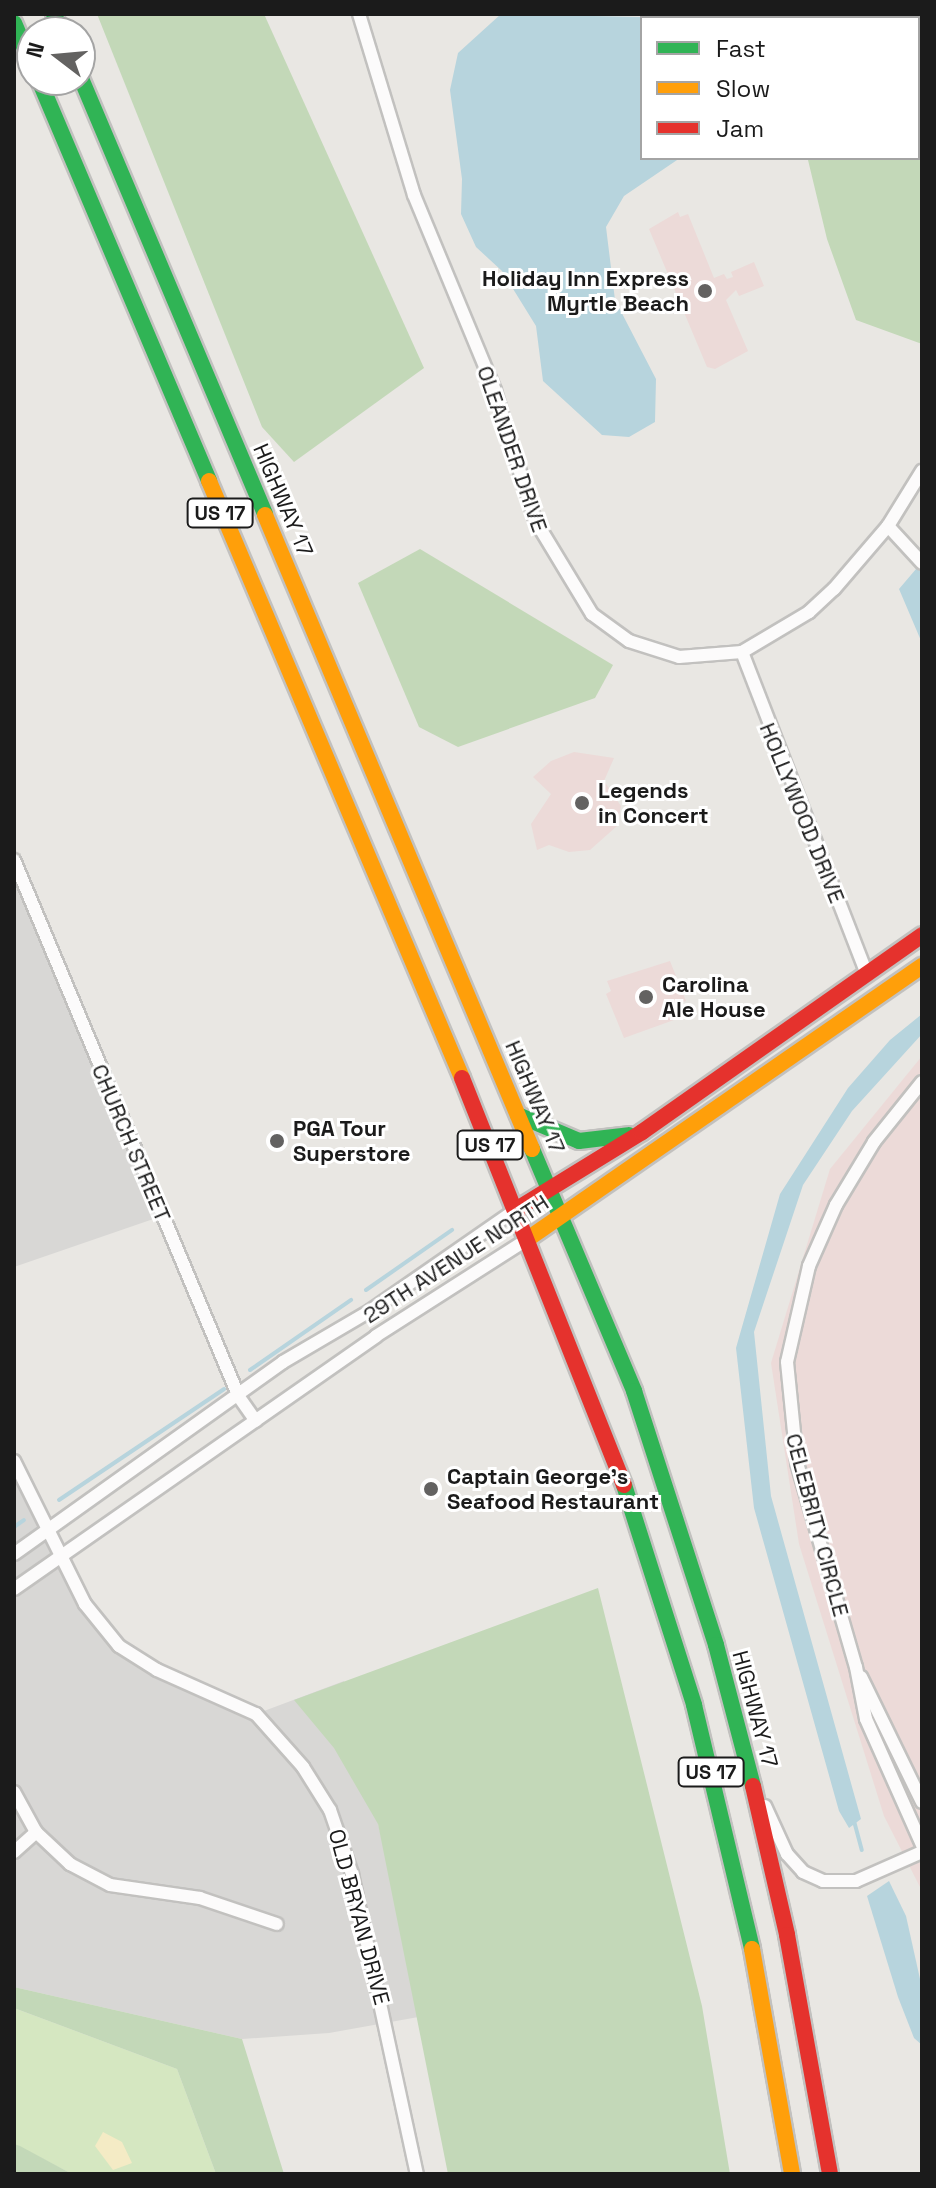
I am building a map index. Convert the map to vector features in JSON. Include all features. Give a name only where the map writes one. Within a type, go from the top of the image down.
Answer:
[{"type":"main road","name":"US 17","points":[[46,96],[517,1209],[644,1537],[694,1705],[742,1896],[792,2174]]},
{"type":"main road","name":"HIGHWAY 17","points":[[88,96],[634,1391],[716,1645],[751,1776],[787,1935],[830,2173]]},
{"type":"main road","name":"29TH AVENUE NORTH","points":[[517,1209],[642,1132],[922,935]]},
{"type":"main road","name":"29TH AVENUE NORTH","points":[[529,1238],[922,966]]},
{"type":"main road","points":[[518,1115],[579,1141],[642,1132]]},
{"type":"street","name":"OLEANDER DRIVE","points":[[359,14],[414,195],[495,391],[546,547],[592,614],[629,641],[679,657],[742,652],[809,612],[888,526],[922,471]]},
{"type":"street","points":[[888,526],[919,560]]},
{"type":"street","name":"HOLLYWOOD DRIVE","points":[[742,652],[867,974]]},
{"type":"street","name":"CHURCH STREET","points":[[14,860],[239,1397],[256,1421]]},
{"type":"street","name":"CELEBRITY CIRCLE","points":[[922,1082],[874,1142],[836,1205],[809,1266],[787,1362],[797,1463],[856,1667],[866,1719],[922,1845]]},
{"type":"street","name":"29TH AVENUE NORTH","points":[[14,1554],[239,1397],[283,1362],[370,1311],[517,1209]]},
{"type":"street","name":"29TH AVENUE NORTH","points":[[14,1589],[256,1421],[529,1238]]},
{"type":"street","name":"OLD BRYAN DRIVE","points":[[14,1461],[45,1530],[85,1604],[119,1646],[157,1670],[256,1714],[303,1767],[330,1810],[352,1874],[417,2174]]},
{"type":"street","name":"CELEBRITY CIRCLE","points":[[856,1667],[922,1802]]},
{"type":"street","points":[[751,1776],[787,1854],[812,1878],[856,1881],[922,1852]]},
{"type":"street","points":[[14,1792],[36,1832],[70,1864],[110,1885],[200,1898],[277,1924]]},
{"type":"street","points":[[14,1852],[36,1832]]},
{"type":"shaded area","name":"Holiday Inn Express Myrtle Beach","points":[[678,212],[680,217],[688,214],[714,278],[724,274],[727,279],[733,277],[731,272],[754,262],[764,286],[739,296],[736,290],[726,300],[748,351],[715,369],[707,367],[649,229]]},
{"type":"shaded area","name":"Legends in Concert","points":[[574,752],[614,758],[604,781],[621,806],[617,826],[590,850],[569,852],[549,845],[537,850],[531,824],[551,794],[533,777],[551,761]]},
{"type":"shaded area","points":[[14,860],[162,1216],[14,1267]]},
{"type":"shaded area","name":"Carolina Ale House","points":[[670,961],[686,1001],[680,1003],[685,1016],[624,1038],[606,994],[611,991],[607,981]]},
{"type":"shaded area","points":[[922,1056],[922,1891],[884,1816],[799,1544],[771,1363],[830,1169]]},
{"type":"shaded area","points":[[14,1461],[45,1530],[119,1646],[256,1714],[344,1681],[424,2016],[329,2033],[242,2039],[14,1987]]},
{"type":"green space","points":[[97,14],[264,14],[424,368],[294,462],[262,427]]},
{"type":"green space","points":[[922,57],[922,344],[856,320],[827,239],[808,160],[920,160]]},
{"type":"green space","points":[[420,549],[613,665],[595,698],[458,747],[419,727],[358,583]]},
{"type":"green space","points":[[598,1588],[702,2006],[730,2174],[448,2174],[378,1824],[334,1748],[294,1700]]},
{"type":"green space","points":[[14,1987],[242,2039],[284,2174],[216,2174],[177,2069],[14,2008]]},
{"type":"green space","points":[[14,2008],[177,2069],[216,2174],[72,2174],[14,2144]]},
{"type":"green space","points":[[14,2144],[20,2146],[72,2174],[14,2174]]},
{"type":"sand","points":[[103,2132],[122,2142],[132,2163],[113,2170],[95,2146]]},
{"type":"water","points":[[501,14],[640,17],[640,160],[677,160],[624,196],[606,227],[615,300],[656,379],[655,422],[629,437],[602,435],[543,381],[536,326],[502,271],[476,247],[461,214],[462,179],[450,90],[458,53]]},
{"type":"water","points":[[922,562],[920,589],[922,643],[899,589]]},
{"type":"water","points":[[922,1014],[922,1034],[852,1111],[803,1185],[754,1332],[771,1496],[861,1819],[849,1828],[839,1811],[754,1508],[736,1348],[780,1194],[848,1088],[890,1040]]},
{"type":"water","points":[[889,1881],[906,1916],[922,1988],[922,2045],[914,2038],[898,1997],[867,1896]]},
{"type":"waterway","points":[[366,1290],[452,1230]]},
{"type":"waterway","points":[[250,1370],[351,1300]]},
{"type":"waterway","points":[[59,1500],[224,1389]]},
{"type":"waterway","points":[[14,1527],[24,1520]]},
{"type":"waterway","points":[[854,1821],[862,1850]]},
{"type":"traffic: fast","points":[[14,23],[16,28]]},
{"type":"traffic: fast","points":[[46,96],[209,481]]},
{"type":"traffic: fast","points":[[88,96],[265,515]]},
{"type":"traffic: fast","points":[[518,1115],[579,1141],[629,1135]]},
{"type":"traffic: fast","points":[[532,1149],[634,1391],[716,1645],[753,1786]]},
{"type":"traffic: fast","points":[[624,1485],[694,1705],[752,1949]]},
{"type":"traffic: slow","points":[[209,481],[462,1078]]},
{"type":"traffic: slow","points":[[265,515],[532,1149]]},
{"type":"traffic: slow","points":[[529,1238],[922,966]]},
{"type":"traffic: slow","points":[[752,1949],[792,2174]]},
{"type":"traffic: jam","points":[[517,1209],[642,1132],[922,935]]},
{"type":"traffic: jam","points":[[462,1078],[624,1485]]},
{"type":"traffic: jam","points":[[753,1786],[787,1935],[830,2174]]},
{"type":"place","name":"Holiday Inn Express Myrtle Beach","points":[[705,291]]},
{"type":"place","name":"Legends in Concert","points":[[582,803]]},
{"type":"place","name":"Carolina Ale House","points":[[646,997]]},
{"type":"place","name":"PGA Tour Superstore","points":[[277,1141]]},
{"type":"place","name":"Captain George's Seafood Restaurant","points":[[431,1489]]}]
